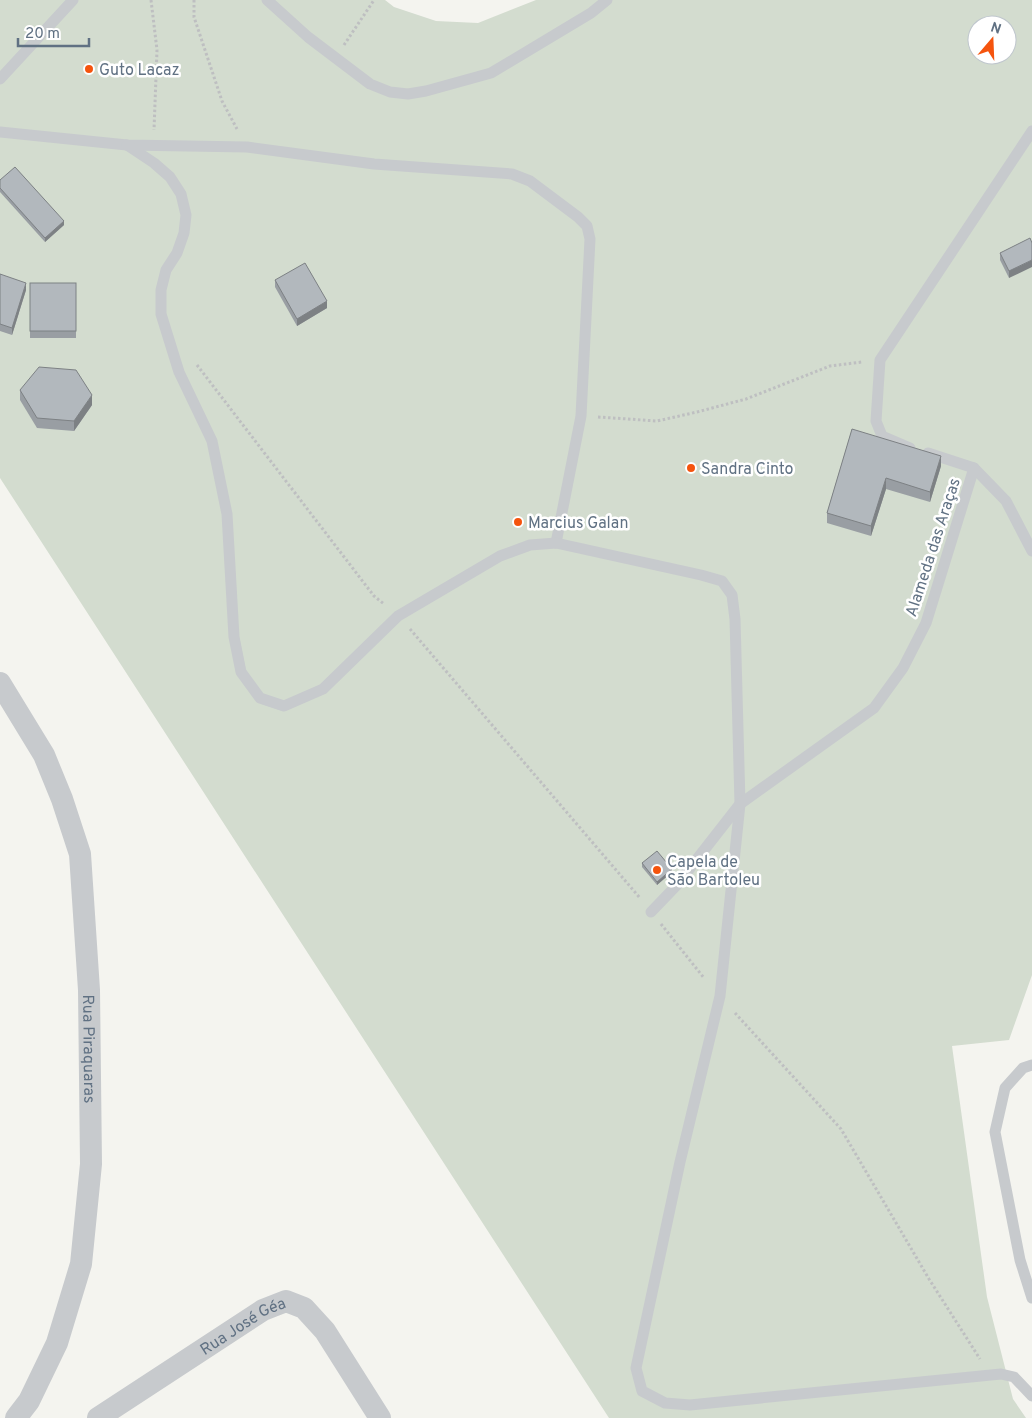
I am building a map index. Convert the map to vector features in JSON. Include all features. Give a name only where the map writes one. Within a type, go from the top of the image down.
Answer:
[{"type":"street","name":"Rua Piraquaras","points":[[0,683],[44,755],[62,799],[80,854],[89,990],[91,1164],[81,1264],[57,1343],[29,1401],[16,1418]]},
{"type":"street","name":"Rua José Géa","points":[[98,1418],[263,1310],[286,1301],[304,1308],[325,1331],[380,1418]]},
{"type":"lane","points":[[0,79],[73,0]]},
{"type":"lane","points":[[267,0],[308,37],[370,84],[390,92],[408,94],[426,91],[491,73],[591,13],[607,0]]},
{"type":"lane","name":"Alameda das Araças","points":[[651,912],[676,886],[740,804],[874,708],[897,676],[926,623],[974,468],[900,445],[882,436],[876,421],[880,360],[1032,131]]},
{"type":"lane","points":[[0,132],[127,145],[246,147],[374,164],[512,174],[530,181],[578,217],[586,226],[590,239],[580,416],[556,543]]},
{"type":"lane","points":[[127,145],[154,163],[170,177],[181,194],[186,215],[182,240],[177,253],[166,270],[161,290],[161,314],[180,372],[212,441],[227,514],[234,636],[241,672],[260,698],[284,706],[323,689],[398,616],[500,556],[530,545],[556,543],[722,581],[732,595],[735,619],[740,804],[720,996],[678,1171],[636,1368],[642,1391],[665,1403],[690,1405],[1001,1374],[1014,1378],[1032,1396]]},
{"type":"lane","points":[[974,468],[1006,501],[1032,551]]},
{"type":"lane","points":[[1032,1065],[1023,1068],[1005,1088],[995,1132],[1020,1260],[1032,1298]]},
{"type":"path","points":[[151,0],[157,50],[153,145]]},
{"type":"path","points":[[194,0],[194,17],[222,101],[246,147]]},
{"type":"path","points":[[335,58],[374,0]]},
{"type":"path","points":[[193,360],[374,596],[398,616],[651,912],[720,996],[841,1129],[929,1279],[990,1374]]},
{"type":"path","points":[[580,416],[657,421],[746,398],[830,366],[880,360]]},
{"type":"shaded area","points":[[0,0],[385,0],[394,7],[436,21],[478,23],[536,0],[1032,0],[1032,975],[1009,1040],[952,1046],[987,1297],[1013,1399],[1026,1418],[609,1418],[0,478]]},
{"type":"building","points":[[15,167],[64,221],[45,238],[0,188],[0,180]]},
{"type":"building","points":[[1030,238],[1032,243],[1032,260],[1009,271],[1000,253]]},
{"type":"building","points":[[305,263],[327,301],[297,319],[275,280]]},
{"type":"building","points":[[0,274],[26,283],[12,328],[0,324]]},
{"type":"building","points":[[30,283],[76,283],[76,331],[30,331]]},
{"type":"building","points":[[39,367],[76,370],[92,395],[74,421],[37,418],[20,390]]},
{"type":"building","points":[[852,429],[941,456],[930,492],[886,478],[871,526],[827,513]]},
{"type":"building","name":"Capela de São Bartoleu","points":[[657,851],[672,869],[657,882],[642,863]]},
{"type":"place","name":"Guto Lacaz","points":[[89,69]]},
{"type":"place","name":"Sandra Cinto","points":[[691,468]]},
{"type":"place","name":"Marcius Galan","points":[[518,522]]},
{"type":"place","name":"Capela de São Bartoleu","points":[[657,870]]}]
